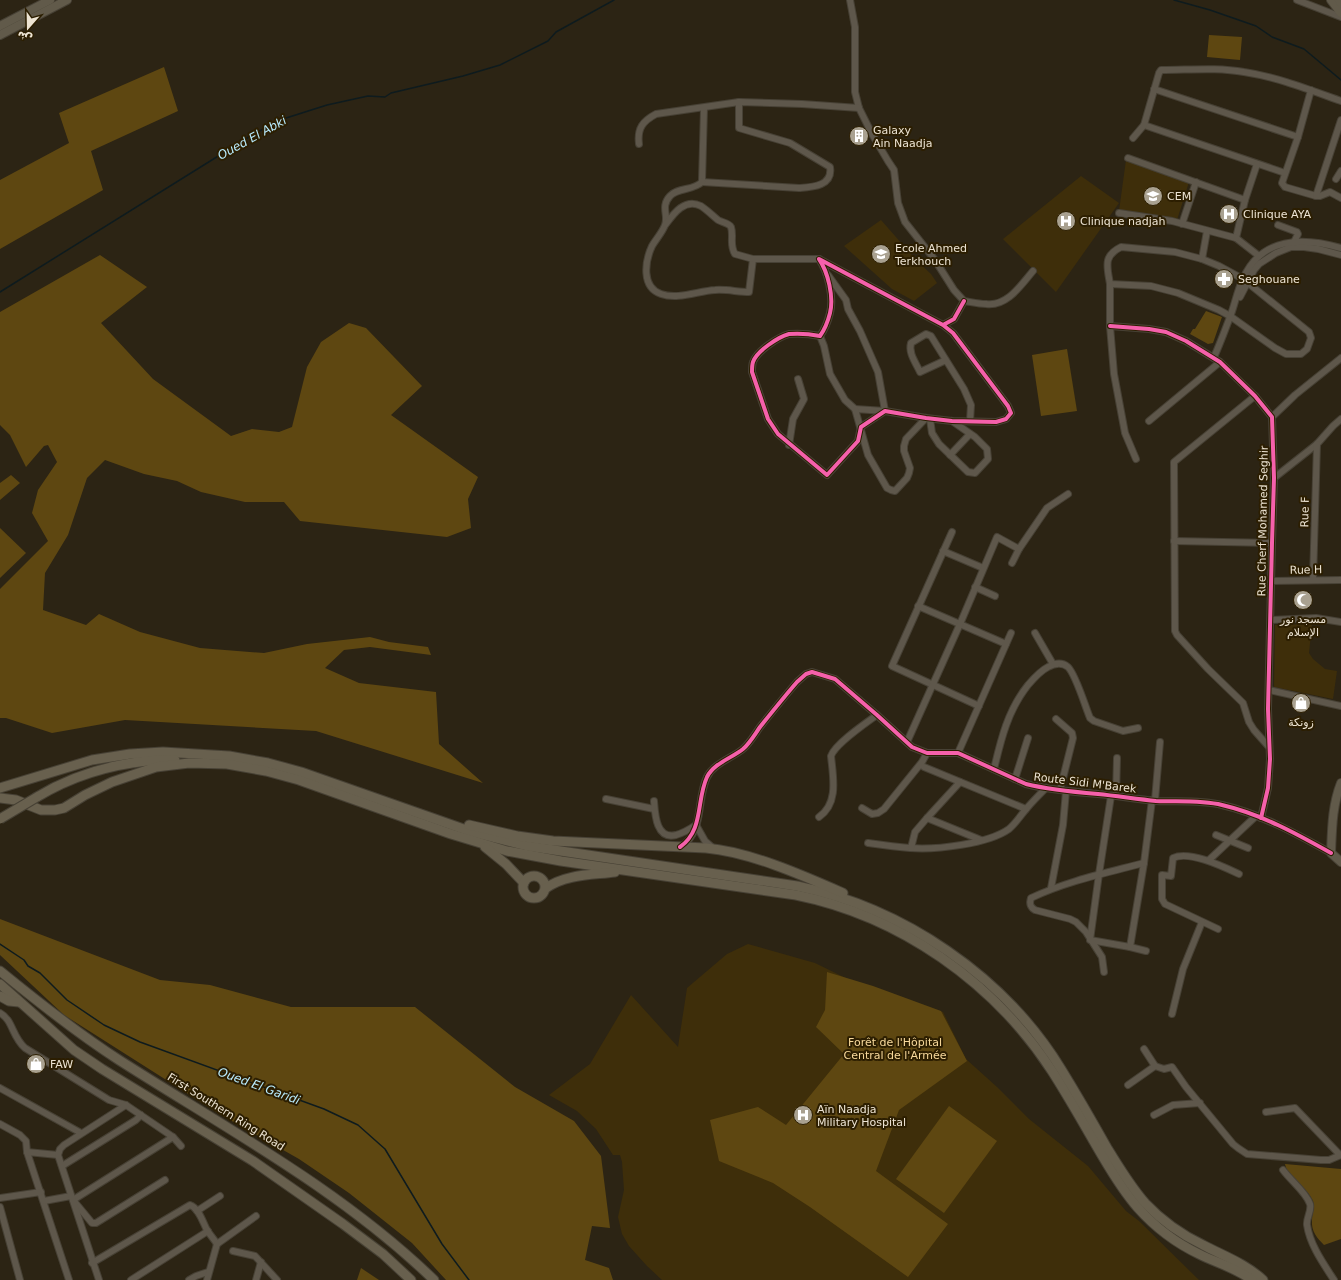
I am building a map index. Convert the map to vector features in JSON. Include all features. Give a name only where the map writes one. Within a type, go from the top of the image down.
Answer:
[{"type":"highway","points":[[0,788],[92,760],[130,754],[163,752],[283,776],[478,843],[543,858],[796,895],[820,900],[848,910],[880,923],[948,962],[973,981],[996,1002],[1032,1042],[1053,1072],[1114,1176],[1137,1207],[1176,1241],[1198,1254],[1236,1270],[1252,1280]]},
{"type":"highway","points":[[0,819],[62,784],[101,770],[129,764],[229,756],[285,767],[454,826],[515,844],[797,886],[835,896],[867,908],[899,923],[941,947],[966,965],[1002,995],[1031,1027],[1060,1067],[1122,1172],[1152,1210],[1180,1232],[1202,1245],[1240,1263],[1263,1280]]},
{"type":"highway","points":[[0,798],[16,800],[42,810],[55,810],[64,808],[98,788],[126,776],[189,758]]},
{"type":"highway","points":[[318,778],[461,822],[517,836],[570,842],[713,848],[752,858],[798,874],[849,896],[867,908]]},
{"type":"highway","points":[[478,843],[497,856],[524,883]]},
{"type":"highway","points":[[546,888],[542,879],[537,876],[528,878],[524,883],[524,892],[532,898],[541,896],[546,888],[553,883],[569,878],[628,870]]},
{"type":"highway","name":"First Southern Ring Road","points":[[0,971],[52,1013],[118,1060],[274,1155],[301,1174],[378,1231],[434,1280]]},
{"type":"highway","points":[[0,984],[74,1050],[102,1069],[253,1161],[343,1224],[382,1254],[411,1280]]},
{"type":"highway","points":[[0,996],[9,1002],[19,1002]]},
{"type":"main road","points":[[0,26],[35,4],[48,0]]},
{"type":"main road","points":[[0,36],[67,0]]},
{"type":"main road","points":[[1331,0],[1341,13]]},
{"type":"main road","points":[[1331,853],[1332,817],[1341,783]]},
{"type":"main road","name":"Route Sidi M'Barek","points":[[1331,853],[1341,862]]},
{"type":"street","points":[[48,0],[48,10]]},
{"type":"street","points":[[850,0],[855,27],[856,45],[855,92],[864,120],[894,170],[898,203],[905,222],[935,260],[954,290],[964,301],[987,305],[1000,302],[1015,292],[1033,271]]},
{"type":"street","points":[[1296,0],[1341,17]]},
{"type":"street","points":[[35,4],[36,16]]},
{"type":"street","points":[[1133,138],[1144,125],[1161,70],[1219,70],[1257,74],[1311,90],[1341,101]]},
{"type":"street","points":[[1154,89],[1298,137]]},
{"type":"street","points":[[1311,90],[1298,137],[1282,183],[1284,187],[1316,196],[1330,192],[1341,198]]},
{"type":"street","points":[[639,144],[638,139],[640,128],[648,118],[656,114],[739,102],[859,108]]},
{"type":"street","points":[[702,182],[799,188],[810,187],[825,182],[830,178],[830,167],[790,142],[739,128],[739,102]]},
{"type":"street","points":[[666,224],[664,207],[666,201],[671,195],[682,189],[698,187],[702,182],[704,108]]},
{"type":"street","points":[[1316,196],[1341,120]]},
{"type":"street","points":[[1144,125],[1285,173]]},
{"type":"street","points":[[1128,158],[1246,200]]},
{"type":"street","points":[[1236,238],[1257,164]]},
{"type":"street","points":[[1336,179],[1341,171]]},
{"type":"street","points":[[1182,224],[1196,182]]},
{"type":"street","points":[[753,259],[749,292],[716,290],[677,296],[666,296],[653,290],[646,278],[646,266],[652,246],[674,213],[686,205],[694,204],[700,206],[720,221],[728,224],[731,228],[732,249],[735,254],[753,259],[819,259],[943,325],[953,332],[1008,406],[1011,413],[1006,419],[996,422],[952,421],[855,409]]},
{"type":"street","points":[[1119,213],[1182,224],[1236,238],[1259,256]]},
{"type":"street","points":[[1245,281],[1263,260],[1293,244],[1298,234],[1297,232],[1278,224]]},
{"type":"street","points":[[1202,259],[1207,231]]},
{"type":"street","points":[[1214,357],[1252,263],[1259,256],[1275,247],[1313,242],[1341,248]]},
{"type":"street","points":[[1293,244],[1341,255]]},
{"type":"street","points":[[1110,284],[1151,286],[1178,293],[1230,316],[1275,348],[1286,354],[1301,354],[1307,349],[1311,338],[1309,332],[1245,281],[1219,266],[1202,259],[1175,252],[1121,247],[1110,254],[1108,261],[1110,284],[1110,326],[1114,374],[1125,433],[1136,459]]},
{"type":"street","points":[[819,259],[831,280],[846,300],[848,309],[860,331],[878,372],[885,412]]},
{"type":"street","points":[[820,336],[825,328],[831,312],[830,288],[823,265]]},
{"type":"street","points":[[953,332],[954,319],[964,301]]},
{"type":"street","points":[[943,325],[954,319]]},
{"type":"street","points":[[1110,326],[1166,332],[1186,341],[1220,362],[1255,396],[1272,417],[1295,395],[1341,358]]},
{"type":"street","points":[[820,336],[798,334],[788,335],[778,339],[756,356],[752,363],[752,372],[768,419],[778,434],[827,475],[858,441],[861,427],[885,412]]},
{"type":"street","points":[[946,360],[920,372],[911,352],[911,343],[926,334],[931,336],[964,388],[971,405],[970,421]]},
{"type":"street","points":[[820,336],[824,346],[830,374],[845,400],[855,409],[868,455],[887,488],[895,490],[907,478],[910,468],[904,451],[906,439],[928,419]]},
{"type":"street","points":[[1149,421],[1220,362]]},
{"type":"street","points":[[789,444],[793,419],[804,399],[798,379]]},
{"type":"street","points":[[1255,396],[1174,462],[1175,632],[1176,635],[1208,669],[1243,703],[1249,722],[1269,747]]},
{"type":"street","name":"Rue Cherf Mohamed Seghir","points":[[1259,817],[1268,788],[1270,759],[1269,690],[1274,478],[1272,417]]},
{"type":"street","points":[[928,419],[932,433],[939,444],[968,472],[975,473],[988,459],[987,448],[952,421]]},
{"type":"street","points":[[1274,478],[1317,444],[1341,419]]},
{"type":"street","points":[[950,455],[970,434]]},
{"type":"street","name":"Rue F","points":[[1313,580],[1317,444]]},
{"type":"street","points":[[1012,563],[1019,549],[1048,508],[1068,494]]},
{"type":"street","points":[[952,532],[892,666],[979,706]]},
{"type":"street","points":[[907,742],[997,537],[1019,549]]},
{"type":"street","points":[[1174,541],[1272,543]]},
{"type":"street","points":[[943,552],[983,568]]},
{"type":"street","name":"Rue H","points":[[1271,581],[1341,580]]},
{"type":"street","points":[[975,587],[995,596]]},
{"type":"street","points":[[918,606],[1006,644]]},
{"type":"street","points":[[1271,620],[1316,618],[1341,622]]},
{"type":"street","points":[[958,753],[1011,633]]},
{"type":"street","points":[[1035,633],[1053,664]]},
{"type":"street","points":[[994,769],[1002,737],[1014,706],[1023,691],[1036,676],[1053,664],[1060,663],[1069,668],[1090,718],[1094,721],[1123,731],[1138,728]]},
{"type":"street","name":"Route Sidi M'Barek","points":[[696,825],[704,789],[710,772],[744,748],[797,682],[806,674],[812,672],[835,679],[877,714],[915,749],[927,753],[958,753],[1026,784],[1046,788],[1154,800],[1212,803],[1222,805],[1259,817],[1298,835],[1331,853]]},
{"type":"street","points":[[1269,690],[1341,706]]},
{"type":"street","points":[[819,817],[826,812],[830,806],[834,794],[832,752],[849,736],[877,714]]},
{"type":"street","points":[[1051,888],[1063,825],[1063,790],[1073,738],[1072,733],[1056,719]]},
{"type":"street","points":[[1015,779],[1028,738]]},
{"type":"street","points":[[1130,947],[1154,800],[1160,742]]},
{"type":"street","points":[[862,808],[872,814],[884,809],[922,762],[927,753]]},
{"type":"street","points":[[1090,940],[1099,874],[1114,796],[1117,758]]},
{"type":"street","points":[[924,767],[1026,810]]},
{"type":"street","points":[[911,848],[915,832],[960,782]]},
{"type":"street","points":[[868,843],[911,848],[931,848],[981,840],[994,836],[1007,830],[1018,821],[1046,788]]},
{"type":"street","points":[[606,798],[654,809]]},
{"type":"street","points":[[654,801],[657,824],[661,831],[665,834],[678,835],[696,825]]},
{"type":"street","points":[[1209,860],[1259,817]]},
{"type":"street","points":[[927,818],[981,840]]},
{"type":"street","points":[[680,847],[690,838],[696,825]]},
{"type":"street","points":[[696,825],[705,840],[713,848]]},
{"type":"street","points":[[1216,835],[1248,848]]},
{"type":"street","points":[[1218,929],[1165,904],[1162,899],[1162,875],[1171,876],[1172,861],[1176,856],[1209,860],[1239,874]]},
{"type":"street","points":[[1104,972],[1102,957],[1086,932],[1076,922],[1031,908],[1030,898],[1051,888],[1144,863]]},
{"type":"street","points":[[1172,1014],[1183,969],[1202,922]]},
{"type":"street","points":[[1090,940],[1146,951]]},
{"type":"street","points":[[1,1016],[8,1020],[16,1038],[25,1048],[109,1100],[126,1105],[173,1137],[181,1146]]},
{"type":"street","points":[[1144,1049],[1155,1066],[1164,1069],[1172,1068],[1233,1144],[1247,1154],[1321,1160],[1329,1160],[1340,1155],[1295,1108],[1266,1112]]},
{"type":"street","points":[[1128,1085],[1155,1066]]},
{"type":"street","points":[[0,1088],[81,1133]]},
{"type":"street","points":[[1154,1115],[1173,1105],[1200,1103]]},
{"type":"street","points":[[98,1280],[58,1155],[60,1148],[64,1145],[126,1105]]},
{"type":"street","points":[[62,1166],[136,1120],[141,1115]]},
{"type":"street","points":[[0,1124],[20,1135],[26,1141],[27,1152],[70,1280]]},
{"type":"street","points":[[44,1201],[72,1198],[173,1137]]},
{"type":"street","points":[[27,1152],[58,1155]]},
{"type":"street","points":[[1283,1170],[1293,1183],[1300,1188],[1310,1204],[1307,1217],[1307,1225],[1310,1236],[1322,1262],[1334,1280]]},
{"type":"street","points":[[72,1198],[92,1223],[96,1223],[165,1180]]},
{"type":"street","points":[[0,1198],[41,1192]]},
{"type":"street","points":[[197,1211],[220,1196]]},
{"type":"street","points":[[92,1263],[190,1205],[194,1206],[217,1244]]},
{"type":"street","points":[[0,1208],[20,1280]]},
{"type":"street","points":[[207,1280],[217,1244],[256,1216]]},
{"type":"street","points":[[131,1280],[208,1231]]},
{"type":"street","points":[[234,1251],[255,1256],[277,1280]]},
{"type":"street","points":[[256,1280],[261,1262]]},
{"type":"street","points":[[189,1280],[208,1272]]},
{"type":"shaded area","name":"CEM","points":[[1126,160],[1189,182],[1177,220],[1119,211]]},
{"type":"shaded area","name":"Clinique nadjah","points":[[1081,176],[1119,203],[1056,292],[1003,239]]},
{"type":"shaded area","name":"Ecole Ahmed Terkhouch","points":[[881,220],[917,261],[931,274],[937,283],[914,301],[892,289],[844,246]]},
{"type":"shaded area","points":[[1312,624],[1309,653],[1313,659],[1325,669],[1337,671],[1333,699],[1274,687],[1275,625]]},
{"type":"shaded area","name":"Aïn Naadja Military Hospital","points":[[748,944],[815,963],[860,985],[943,1012],[966,1059],[1029,1119],[1088,1166],[1126,1211],[1139,1221],[1199,1280],[662,1280],[629,1246],[622,1234],[618,1217],[624,1190],[620,1155],[613,1155],[596,1129],[577,1111],[549,1095],[590,1064],[631,995],[678,1047],[687,988],[727,954]]},
{"type":"green space","points":[[1209,35],[1242,37],[1240,60],[1207,57]]},
{"type":"green space","points":[[164,67],[178,111],[91,151],[103,190],[0,249],[0,180],[69,143],[59,113]]},
{"type":"green space","points":[[100,255],[147,287],[101,323],[153,379],[231,436],[252,429],[279,432],[292,427],[307,367],[321,342],[349,323],[366,328],[422,386],[391,415],[478,477],[468,499],[471,528],[447,537],[300,521],[284,502],[245,502],[201,492],[177,481],[144,474],[105,460],[87,478],[68,535],[45,573],[43,610],[86,625],[99,614],[140,632],[200,648],[264,653],[307,644],[370,637],[389,642],[428,647],[431,655],[370,647],[344,650],[325,668],[359,683],[436,692],[439,744],[483,783],[316,731],[125,720],[52,733],[6,718],[0,718],[0,589],[48,541],[32,513],[38,490],[57,462],[48,445],[44,446],[26,467],[10,435],[0,425],[0,312]]},
{"type":"green space","points":[[1206,311],[1222,317],[1213,343],[1208,344],[1190,334],[1193,329],[1195,329]]},
{"type":"green space","points":[[1067,349],[1077,411],[1041,416],[1032,355]]},
{"type":"green space","points":[[11,475],[20,483],[0,500],[0,483]]},
{"type":"green space","points":[[0,528],[26,553],[0,578]]},
{"type":"green space","points":[[0,919],[160,980],[210,985],[291,1007],[415,1007],[515,1087],[574,1121],[601,1156],[610,1228],[592,1226],[585,1260],[609,1268],[613,1280],[446,1280],[412,1243],[349,1193],[299,1159],[223,1116],[64,1015],[0,955]]},
{"type":"green space","name":"Forêt de l'Hôpital Central de l'Armée","points":[[827,972],[873,986],[941,1011],[967,1061],[899,1110],[876,1171],[948,1224],[908,1277],[810,1207],[773,1183],[719,1161],[710,1120],[758,1107],[786,1125],[844,1054],[816,1027],[825,1010]]},
{"type":"green space","points":[[949,1106],[997,1141],[944,1213],[896,1179]]},
{"type":"green space","points":[[1285,1164],[1341,1169],[1341,1239],[1324,1245],[1317,1237],[1312,1224],[1314,1207],[1313,1202],[1309,1194],[1290,1174]]},
{"type":"green space","points":[[361,1268],[379,1280],[357,1280]]},
{"type":"waterway","name":"Oued El Abki","points":[[0,292],[252,135],[283,119],[327,105],[368,96],[385,97],[391,93],[463,76],[500,65],[548,41],[556,32],[614,0]]},
{"type":"waterway","name":"Oued El Abki","points":[[1174,0],[1210,10],[1256,26],[1272,37],[1304,49],[1341,80]]},
{"type":"waterway","name":"Oued El Garidi","points":[[0,944],[24,960],[28,966],[40,973],[67,1000],[104,1025],[140,1042],[324,1109],[358,1125],[385,1149],[442,1244],[469,1280]]},
{"type":"cycle path","points":[[943,325],[953,333],[1008,406],[1011,413],[1006,419],[996,422],[952,421],[885,411],[861,427],[858,441],[827,475],[778,434],[768,419],[752,372],[753,362],[763,349],[784,336],[789,334],[809,334],[820,336],[822,333],[831,307],[831,292],[825,271],[819,259],[943,325],[954,319],[964,301]]},
{"type":"cycle path","points":[[1110,326],[1166,332],[1186,341],[1220,362],[1255,396],[1272,417],[1274,478],[1268,709],[1270,759],[1268,788],[1261,818]]},
{"type":"cycle path","points":[[680,847],[688,840],[693,832],[704,786],[710,772],[719,764],[746,747],[760,727],[797,682],[806,674],[812,672],[835,679],[912,747],[927,753],[958,753],[1026,784],[1044,788],[1156,801],[1214,803],[1265,819],[1331,853]]},
{"type":"place","name":"Galaxy Ain Naadja","points":[[859,136]]},
{"type":"place","name":"CEM","points":[[1153,196]]},
{"type":"place","name":"Clinique AYA","points":[[1229,214]]},
{"type":"place","name":"Clinique nadjah","points":[[1066,221]]},
{"type":"place","name":"Ecole Ahmed Terkhouch","points":[[881,254]]},
{"type":"place","name":"Seghouane","points":[[1224,279]]},
{"type":"place","name":"مسجد نور الإسلام","points":[[1303,600]]},
{"type":"place","name":"زونكة","points":[[1301,703]]},
{"type":"place","name":"FAW","points":[[36,1064]]},
{"type":"place","name":"Aïn Naadja Military Hospital","points":[[803,1115]]}]
